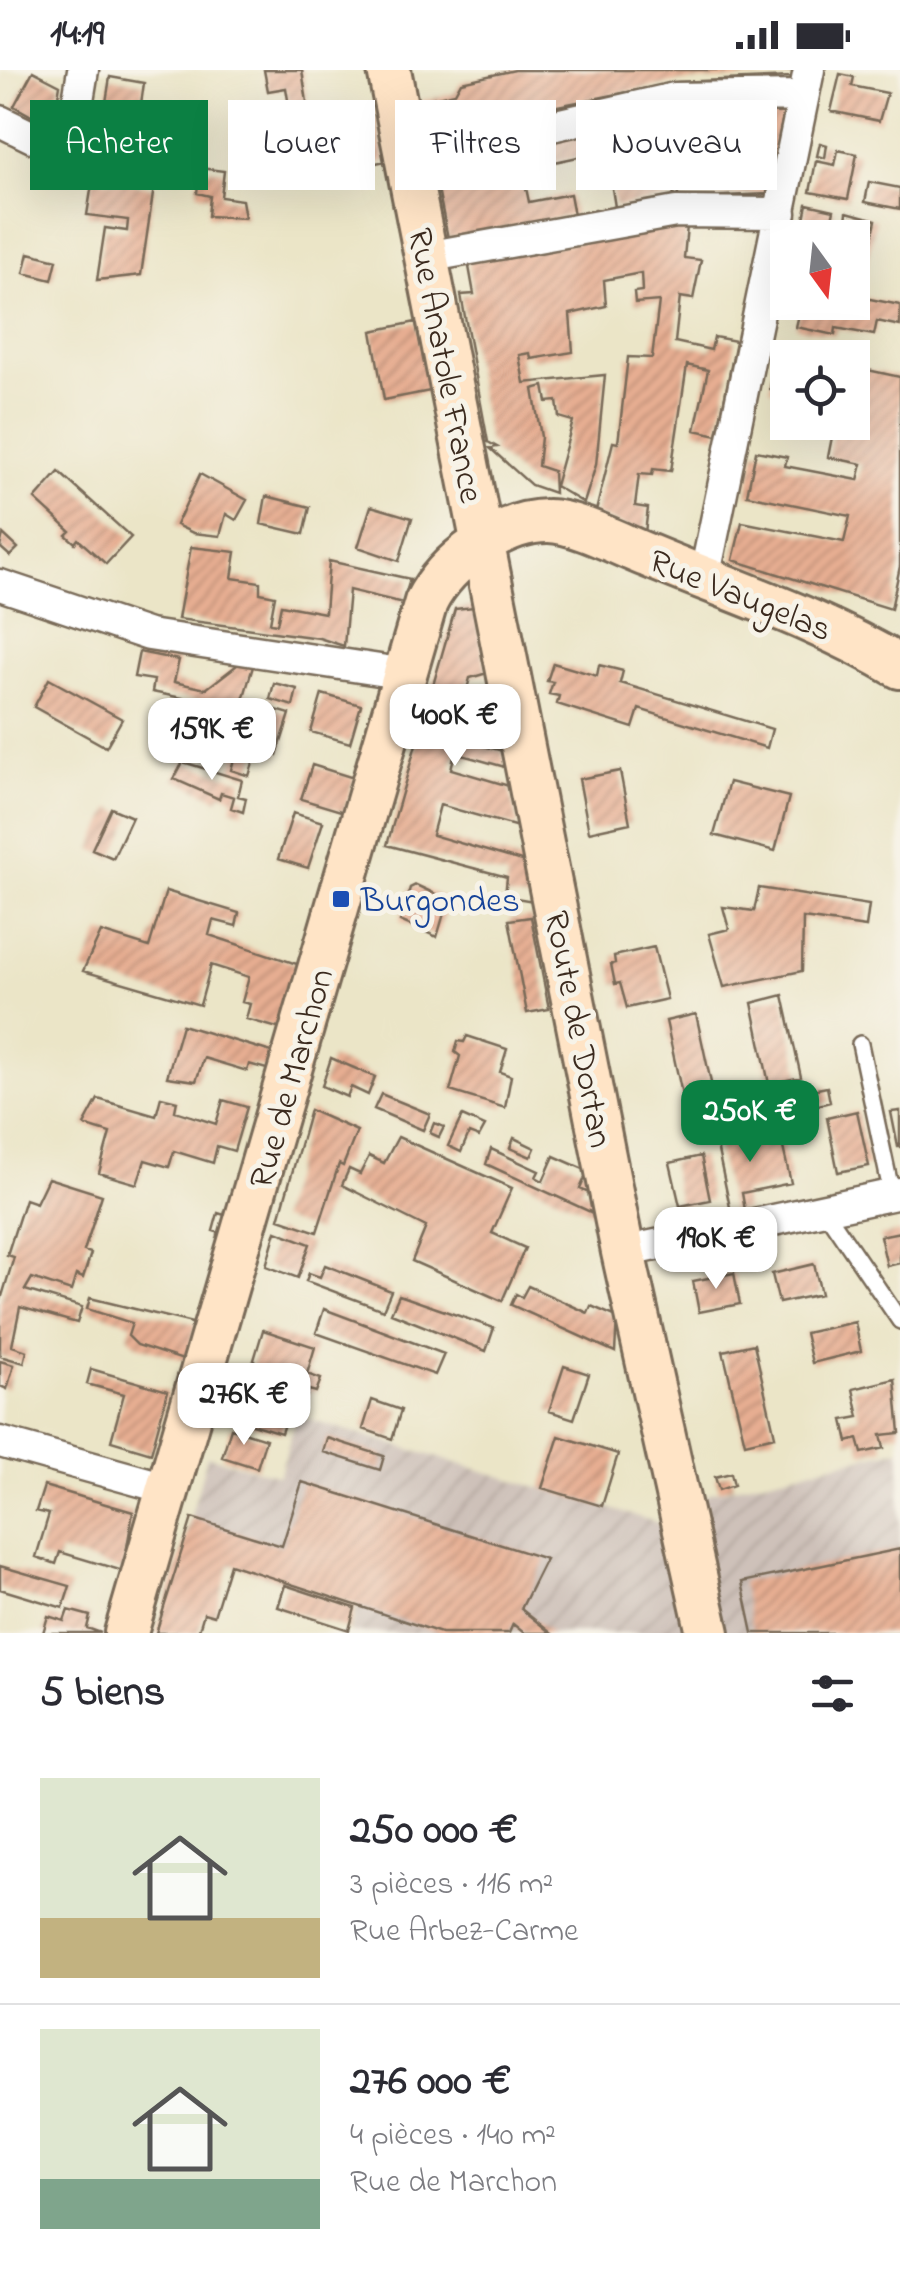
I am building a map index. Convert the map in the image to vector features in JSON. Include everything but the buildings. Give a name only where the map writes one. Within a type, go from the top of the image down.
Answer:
[{"type":"main road","name":"Rue Anatole France","points":[[388,70],[395,105]]},
{"type":"main road","name":"Rue Anatole France","points":[[412,190],[486,557]]},
{"type":"main road","name":"Rue Vaugelas","points":[[469,467],[564,525],[896,655]]},
{"type":"main road","points":[[486,557],[564,525]]},
{"type":"main road","name":"Rue de Marchon","points":[[126,1633],[436,582],[486,557]]},
{"type":"main road","name":"Route de Dortan","points":[[486,557],[623,1252],[708,1633]]},
{"type":"street","points":[[77,100],[82,70]]},
{"type":"street","points":[[556,125],[675,98],[806,83],[704,579]]},
{"type":"street","points":[[0,122],[30,136]]},
{"type":"street","points":[[426,258],[676,212],[781,213]]},
{"type":"street","points":[[0,585],[149,635],[406,674]]},
{"type":"street","points":[[623,1252],[896,1194]]},
{"type":"street","points":[[0,1442],[169,1489]]},
{"type":"lane","points":[[860,1044],[896,1194]]},
{"type":"lane","points":[[824,1209],[900,1321]]},
{"type":"shaded area","points":[[297,1416],[662,1524],[712,1492],[900,1449],[900,1633],[350,1633],[358,1606],[182,1549],[207,1456],[279,1476]]},
{"type":"place","name":"Burgondes","points":[[341,899]]}]
